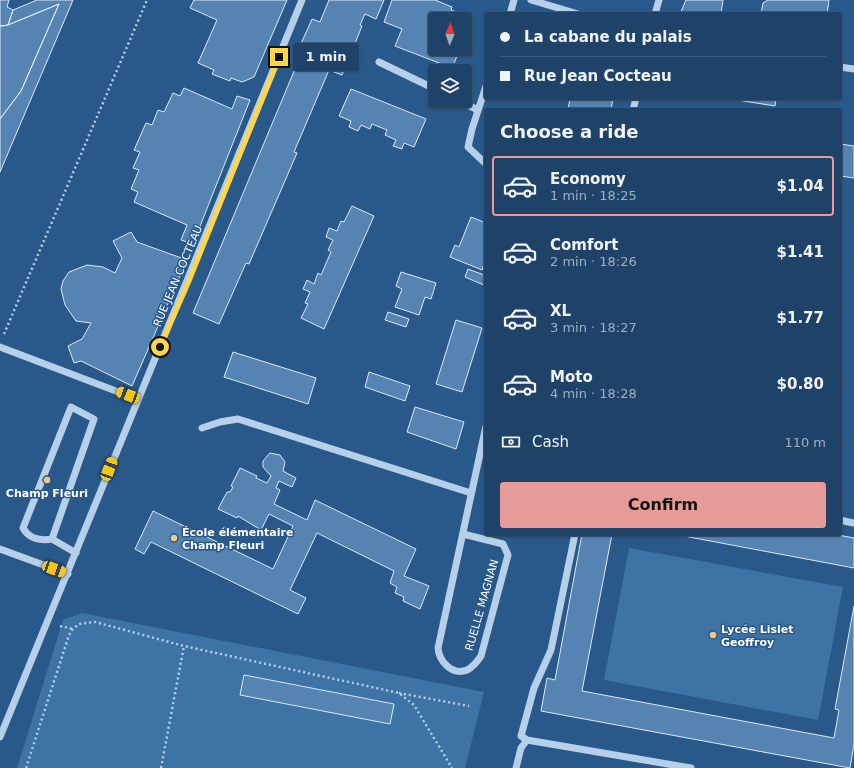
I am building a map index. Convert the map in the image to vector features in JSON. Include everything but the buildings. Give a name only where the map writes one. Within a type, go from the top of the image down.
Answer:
[{"type":"street","name":"RUE JEAN COCTEAU","points":[[0,736],[68,574],[137,399],[189,281],[302,0]]},
{"type":"street","points":[[511,12],[514,0]]},
{"type":"street","points":[[531,0],[571,12]]},
{"type":"street","points":[[656,12],[659,0]]},
{"type":"street","points":[[379,62],[428,86]]},
{"type":"street","points":[[842,67],[854,69]]},
{"type":"street","points":[[484,92],[468,147],[484,162]]},
{"type":"street","points":[[472,107],[478,110]]},
{"type":"street","points":[[0,347],[137,399]]},
{"type":"street","points":[[52,540],[94,419],[71,407],[23,528],[26,534],[41,541],[52,540],[76,553]]},
{"type":"street","points":[[202,428],[220,422],[238,419],[471,493]]},
{"type":"street","name":"RUELLE MAGNAN","points":[[463,534],[503,544],[508,555],[481,656],[474,666],[465,670],[453,669],[442,663],[438,656],[438,648],[484,435]]},
{"type":"street","points":[[842,520],[853,523]]},
{"type":"street","points":[[576,536],[551,650],[534,688],[521,736],[527,740],[691,768]]},
{"type":"street","points":[[0,549],[68,574]]},
{"type":"street","points":[[516,768],[521,748],[527,740]]},
{"type":"path","points":[[3,337],[147,0]]},
{"type":"path","points":[[26,768],[69,635],[73,628],[79,624],[95,622],[184,646],[399,693],[469,706]]},
{"type":"path","points":[[161,768],[184,646]]},
{"type":"path","points":[[399,693],[414,705],[452,768]]},
{"type":"shaded area","points":[[629,548],[843,587],[818,720],[604,680]]},
{"type":"shaded area","points":[[82,613],[484,692],[465,768],[17,768],[63,620]]},
{"type":"place","name":"Champ Fleuri","points":[[47,480]]},
{"type":"place","name":"École élémentaire Champ Fleuri","points":[[174,538]]},
{"type":"place","name":"Lycée Lislet Geoffroy","points":[[713,635]]},
{"type":"route","points":[[160,347],[189,281],[279,57]]}]
